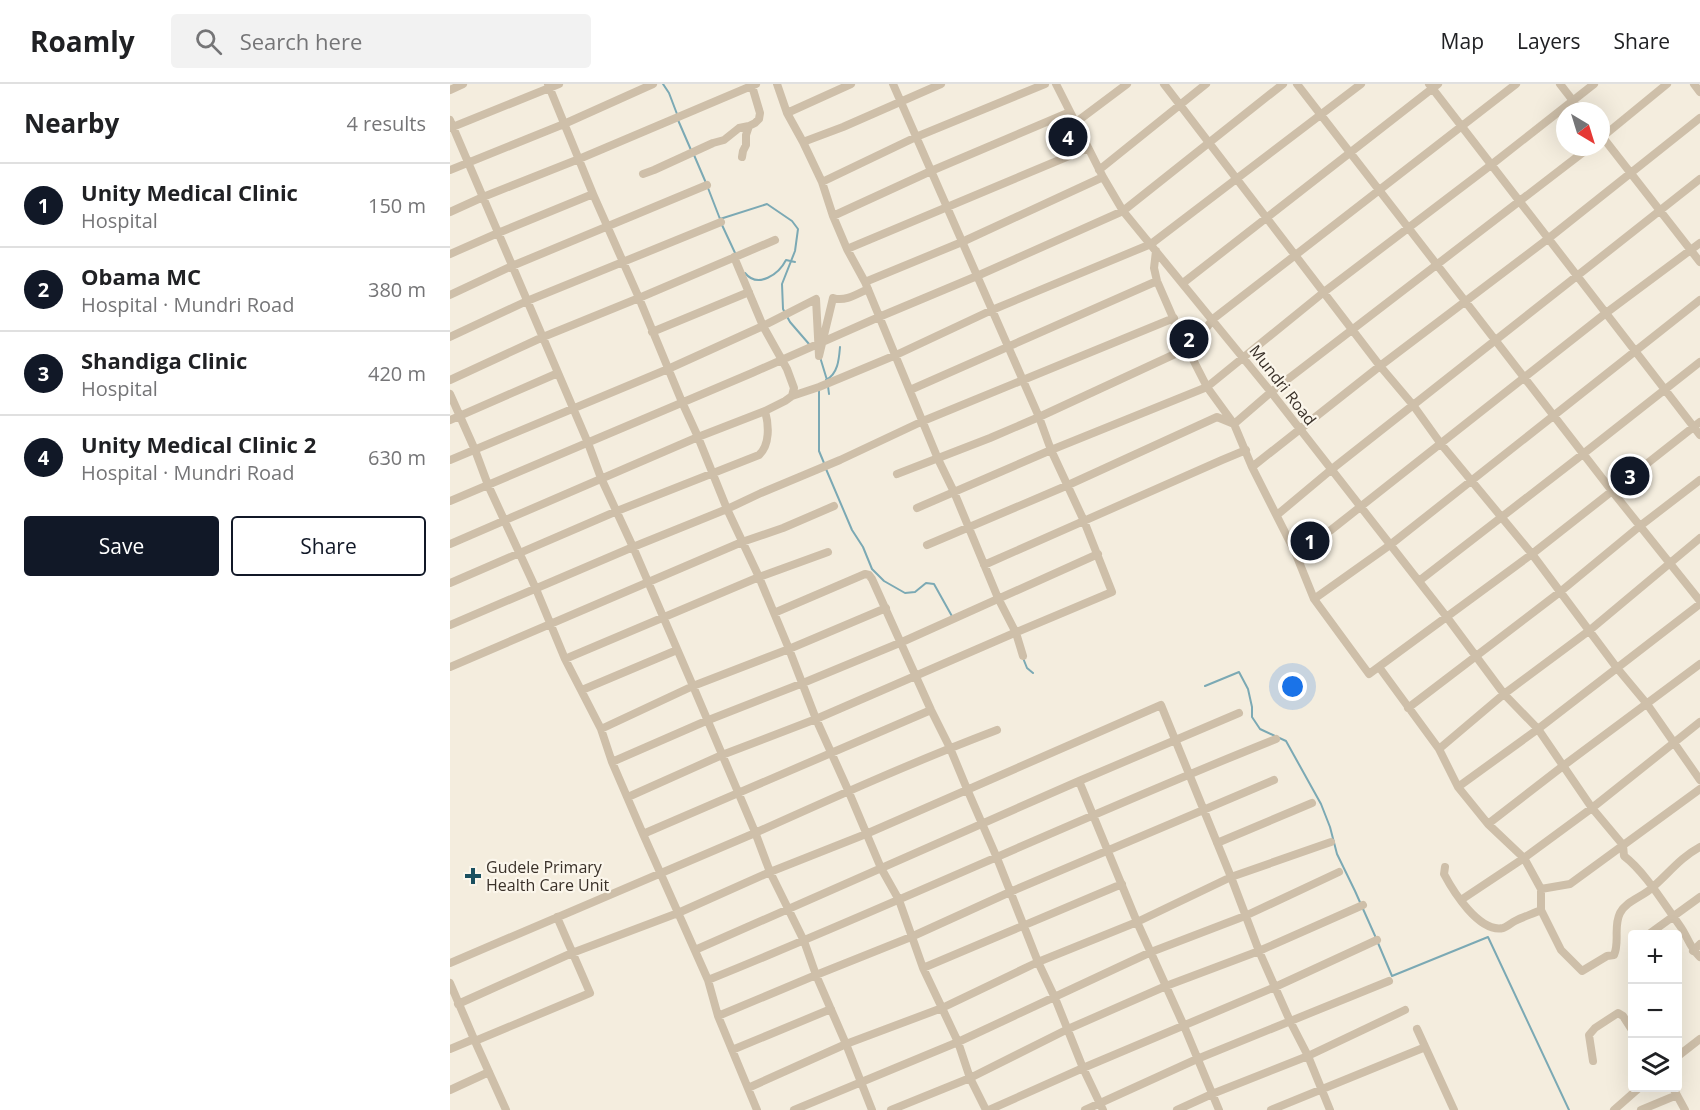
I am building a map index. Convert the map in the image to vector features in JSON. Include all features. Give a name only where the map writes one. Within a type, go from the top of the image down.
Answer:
[{"type":"street","points":[[450,90],[464,84]]},
{"type":"street","points":[[559,84],[451,125],[573,407],[601,478],[693,686],[770,872],[804,941],[872,1110]]},
{"type":"street","points":[[450,170],[564,124],[653,84]]},
{"type":"street","points":[[777,84],[787,113],[822,182],[833,216],[866,285],[938,459],[1016,633],[1023,656]]},
{"type":"street","points":[[787,113],[851,84]]},
{"type":"street","points":[[628,797],[722,755],[816,719],[1112,592],[1084,521],[1066,486],[1039,417],[893,84]]},
{"type":"street","points":[[803,142],[940,84]]},
{"type":"street","points":[[822,182],[916,137],[1045,84]]},
{"type":"street","name":"Mundri Road","points":[[1056,84],[1123,211],[1301,429],[1504,694],[1538,729],[1592,807],[1623,845],[1624,856],[1634,864],[1680,926],[1693,951]]},
{"type":"street","points":[[1075,123],[1127,84]]},
{"type":"street","points":[[1164,84],[1441,444],[1532,554],[1617,668],[1647,704],[1700,780]]},
{"type":"street","points":[[450,460],[668,369],[816,299],[819,356],[833,298],[846,299],[866,285],[962,242],[1101,173],[1206,84]]},
{"type":"street","points":[[450,501],[783,360],[1123,211],[1283,84]]},
{"type":"street","points":[[1297,84],[1611,491],[1700,602],[1538,729],[1458,787]]},
{"type":"street","points":[[450,544],[698,437],[765,411],[785,402],[792,396],[896,355],[992,310],[1151,244],[1361,84]]},
{"type":"street","points":[[897,474],[1039,417],[1188,348],[1213,319],[1516,84]]},
{"type":"street","points":[[1560,84],[1572,100]]},
{"type":"street","points":[[917,508],[1051,450],[1207,387],[1324,292],[1594,84]]},
{"type":"street","points":[[1610,130],[1667,84]]},
{"type":"street","points":[[1694,84],[1700,92]]},
{"type":"street","points":[[450,212],[754,85],[760,113],[759,119],[750,126],[739,128],[724,140],[643,174]]},
{"type":"street","points":[[549,86],[727,509],[774,613],[816,719],[849,790],[881,868],[899,900],[911,938],[958,1042],[970,1078],[988,1110],[1275,987],[1377,940]]},
{"type":"street","points":[[1183,283],[1433,86],[1491,165],[1665,389],[1697,424],[1700,435]]},
{"type":"street","points":[[833,216],[931,171],[1070,112]]},
{"type":"street","points":[[1252,467],[1380,366],[1549,238],[1700,118]]},
{"type":"street","points":[[742,157],[750,126]]},
{"type":"street","points":[[1610,147],[1700,262]]},
{"type":"street","points":[[848,249],[1088,148]]},
{"type":"street","points":[[1234,424],[1352,328],[1579,156]]},
{"type":"street","points":[[1277,515],[1332,469],[1700,179]]},
{"type":"street","points":[[450,295],[512,266],[707,185]]},
{"type":"street","points":[[450,254],[593,194]]},
{"type":"street","points":[[450,337],[527,302],[721,222]]},
{"type":"street","points":[[450,380],[543,337],[775,240]]},
{"type":"street","points":[[1295,552],[1331,530],[1606,313],[1700,243]]},
{"type":"street","points":[[1156,251],[1154,268],[1157,281],[1207,387],[1234,424],[1252,467],[1295,552],[1314,599],[1369,674],[1532,554],[1697,424]]},
{"type":"street","points":[[734,257],[763,326],[783,360],[794,388],[792,396]]},
{"type":"street","points":[[910,390],[1157,281]]},
{"type":"street","points":[[652,332],[749,292]]},
{"type":"street","points":[[1314,599],[1390,545],[1700,300]]},
{"type":"street","points":[[450,625],[727,509],[923,421],[1174,318]]},
{"type":"street","points":[[1419,581],[1700,362]]},
{"type":"street","points":[[450,420],[558,373]]},
{"type":"street","points":[[450,394],[565,659],[602,729],[612,762],[708,980],[718,1016],[757,1110]]},
{"type":"street","points":[[450,583],[617,511],[759,455],[766,445],[768,422],[765,411]]},
{"type":"street","points":[[927,545],[1066,486],[1217,417],[1234,424]]},
{"type":"street","points":[[984,565],[1246,450]]},
{"type":"street","points":[[1408,708],[1560,592],[1700,480]]},
{"type":"street","points":[[450,667],[742,542],[783,528],[834,506]]},
{"type":"street","points":[[1439,749],[1504,694],[1590,630],[1700,538]]},
{"type":"street","points":[[565,659],[759,578],[828,552]]},
{"type":"street","points":[[612,762],[706,721],[902,642],[1098,554]]},
{"type":"street","points":[[774,613],[865,574],[873,579],[950,748],[1038,962],[1101,1107]]},
{"type":"street","points":[[602,729],[693,686],[886,608]]},
{"type":"street","points":[[582,690],[677,650]]},
{"type":"street","points":[[1488,824],[1700,664]]},
{"type":"street","points":[[1379,667],[1439,749],[1458,787],[1488,824],[1524,858],[1541,889],[1541,910],[1561,950],[1582,971],[1614,955],[1617,945],[1616,928],[1626,904],[1652,888],[1688,854],[1700,847]]},
{"type":"street","points":[[458,1004],[572,953],[678,913],[770,872],[866,834],[1161,705],[1259,951],[1308,1056],[1330,1110]]},
{"type":"street","points":[[643,834],[931,710]]},
{"type":"street","points":[[695,950],[1079,780],[1239,713]]},
{"type":"street","points":[[1461,900],[1524,858],[1700,722]]},
{"type":"street","points":[[450,963],[849,790],[997,730]]},
{"type":"street","points":[[708,980],[997,858],[1189,773],[1276,739]]},
{"type":"street","points":[[1079,780],[1137,922],[1219,1110]]},
{"type":"street","points":[[718,1016],[911,938],[1010,892],[1274,780]]},
{"type":"street","points":[[1541,889],[1570,884],[1700,789]]},
{"type":"street","points":[[1217,843],[1312,803]]},
{"type":"street","points":[[748,1088],[846,1044],[942,1008],[1038,962],[1137,922],[1231,877],[1331,842]]},
{"type":"street","points":[[1445,867],[1444,874],[1450,886],[1469,912],[1489,928],[1503,928],[1513,921],[1541,910]]},
{"type":"street","points":[[794,1110],[958,1042],[1151,952],[1245,916],[1339,872]]},
{"type":"street","points":[[923,968],[1122,884]]},
{"type":"street","points":[[1653,930],[1700,897]]},
{"type":"street","points":[[891,1110],[970,1078],[1068,1029],[1166,986],[1259,951],[1363,905]]},
{"type":"street","points":[[450,1049],[590,993],[557,917]]},
{"type":"street","points":[[1700,944],[1693,951],[1700,957]]},
{"type":"street","points":[[1085,1110],[1101,1107],[1197,1059],[1389,981]]},
{"type":"street","points":[[450,983],[489,1072],[502,1109]]},
{"type":"street","points":[[732,1050],[831,1009]]},
{"type":"street","points":[[1177,1110],[1308,1056],[1405,1010]]},
{"type":"street","points":[[1593,1061],[1589,1035],[1595,1028],[1618,1013],[1628,1024]]},
{"type":"street","points":[[1417,1029],[1454,1110]]},
{"type":"street","points":[[1682,1052],[1700,1039]]},
{"type":"street","points":[[1271,1110],[1423,1048]]},
{"type":"street","points":[[450,1090],[489,1072]]},
{"type":"street","points":[[1614,1110],[1634,1092]]},
{"type":"street","points":[[1641,1110],[1673,1092]]},
{"type":"street","points":[[1675,1092],[1684,1110]]},
{"type":"waterway","points":[[663,84],[677,114]]},
{"type":"waterway","points":[[678,120],[691,150]]},
{"type":"waterway","points":[[694,155],[706,183]]},
{"type":"waterway","points":[[708,188],[720,219]]},
{"type":"waterway","points":[[720,219],[767,204],[792,221],[798,229],[795,251],[782,284],[783,309],[790,322],[809,344]]},
{"type":"waterway","points":[[722,225],[736,255]]},
{"type":"waterway","points":[[745,273],[750,278],[762,280],[778,270],[786,260],[795,262]]},
{"type":"waterway","points":[[826,380],[835,370],[840,347]]},
{"type":"waterway","points":[[820,357],[827,380]]},
{"type":"waterway","points":[[828,386],[829,394]]},
{"type":"waterway","points":[[819,389],[819,451],[824,463]]},
{"type":"waterway","points":[[826,469],[852,530],[863,547],[872,569],[884,581],[905,593],[915,592],[926,583],[934,584],[953,618]]},
{"type":"waterway","points":[[1023,658],[1027,668],[1033,673]]},
{"type":"waterway","points":[[1205,686],[1239,672],[1248,689],[1252,717],[1260,729],[1286,741],[1321,804],[1337,854],[1376,938]]},
{"type":"waterway","points":[[1378,943],[1392,976],[1488,937],[1569,1110]]},
{"type":"place","name":"Unity Medical Clinic 2","points":[[1068,137]]},
{"type":"place","name":"Obama MC","points":[[1189,339]]},
{"type":"place","name":"Shandiga Clinic","points":[[1630,476]]},
{"type":"place","name":"Unity Medical Clinic","points":[[1310,541]]},
{"type":"place","name":"Gudele Primary Health Care Unit","points":[[473,876]]}]
